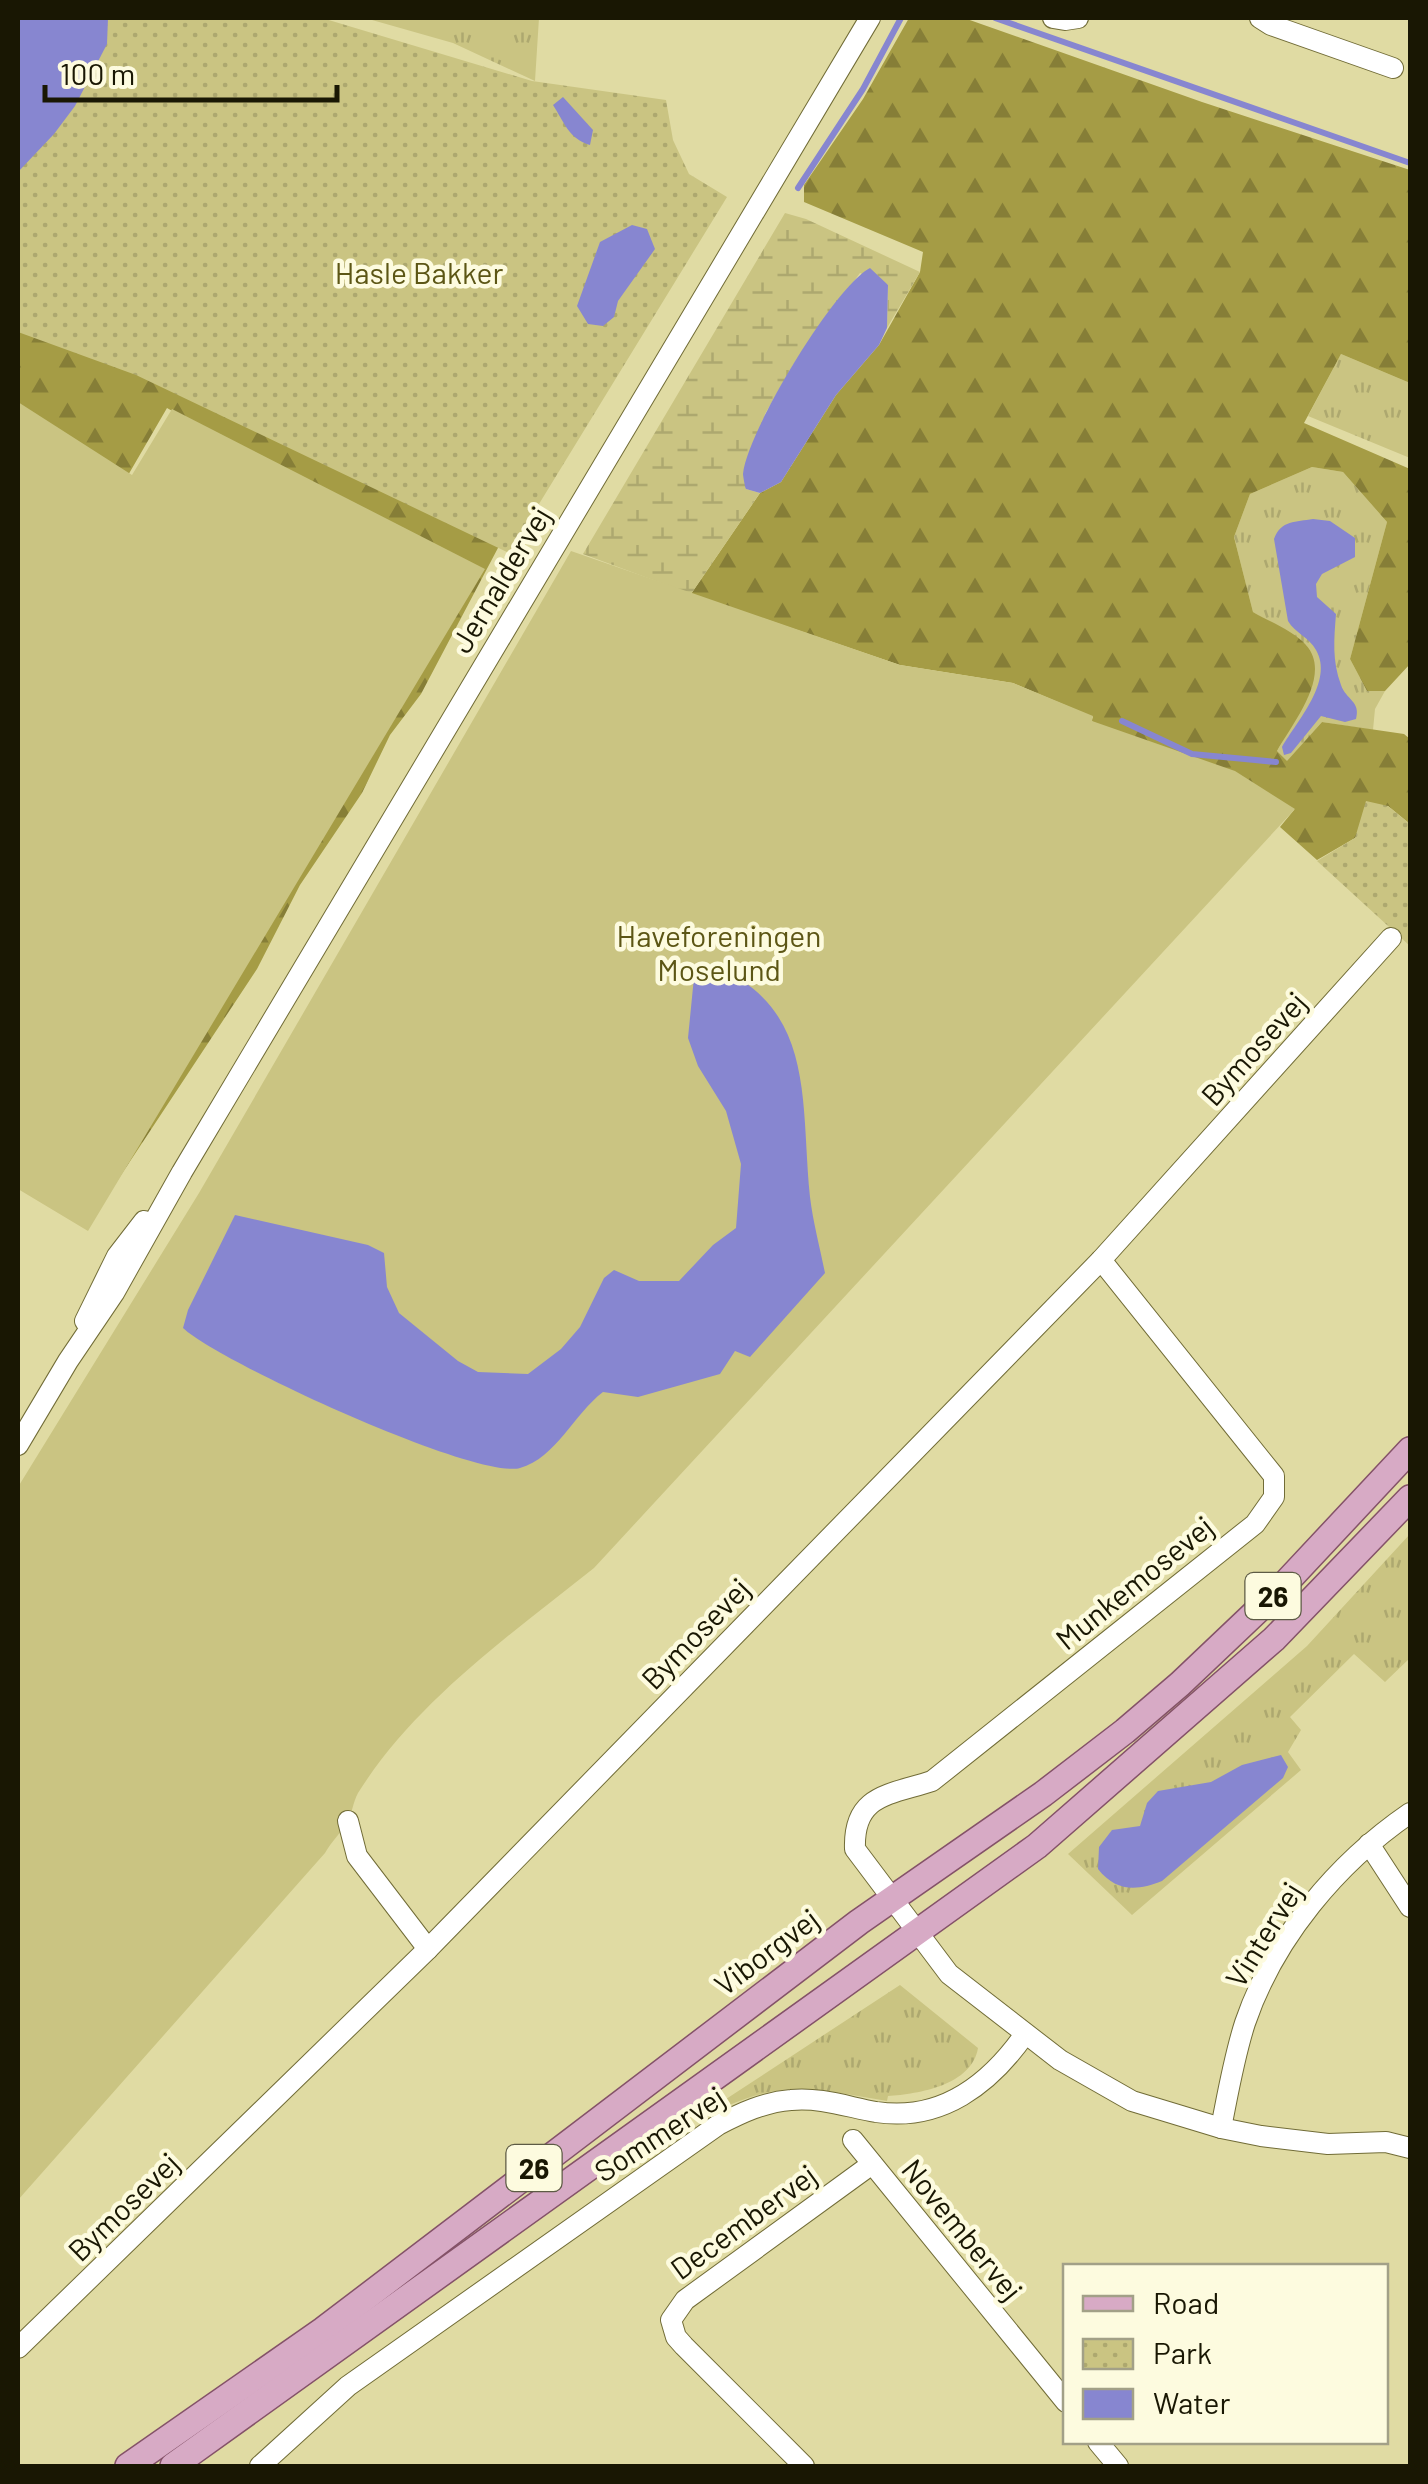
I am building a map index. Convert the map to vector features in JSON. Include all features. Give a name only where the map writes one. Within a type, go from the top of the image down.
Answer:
[{"type":"main road","name":"Viborgvej","points":[[128,2466],[323,2330],[581,2131],[891,1900],[1056,1783],[1180,1684],[1328,1540],[1410,1450]]},
{"type":"main road","name":"26","points":[[173,2466],[1037,1846],[1274,1639],[1410,1498]]},
{"type":"street","name":"Jernaldervej","points":[[18,1445],[68,1362],[99,1287],[117,1256],[182,1172],[870,18]]},
{"type":"street","points":[[1053,18],[1078,18]]},
{"type":"street","points":[[1260,18],[1393,68]]},
{"type":"street","name":"Bymosevej","points":[[18,2348],[428,1949],[1101,1260],[1391,938]]},
{"type":"street","name":"Munkemosevej","points":[[891,1900],[855,1849],[858,1817],[869,1804],[884,1794],[932,1781],[1255,1524],[1274,1497],[1274,1476],[1101,1260]]},
{"type":"street","name":"Vintervej","points":[[1221,2128],[1245,2023],[1260,1986],[1323,1890],[1369,1844],[1410,1813]]},
{"type":"street","points":[[348,1821],[357,1856],[428,1949]]},
{"type":"street","points":[[1369,1844],[1410,1906]]},
{"type":"street","points":[[891,1900],[948,1974],[1060,2060],[1132,2101],[1221,2128],[1296,2141],[1386,2142],[1410,2148]]},
{"type":"street","name":"Sommervej","points":[[260,2466],[348,2386],[718,2125],[754,2108],[794,2099],[889,2113],[936,2108],[984,2082],[1006,2062],[1026,2034]]},
{"type":"street","name":"Novembervej","points":[[853,2140],[1063,2398]]},
{"type":"street","name":"Decembervej","points":[[804,2466],[684,2346],[676,2337],[672,2320],[685,2300],[872,2164]]},
{"type":"street","points":[[1100,2444],[1118,2466]]},
{"type":"green space","name":"Hasle Bakker","points":[[18,18],[322,18],[532,81],[666,100],[673,140],[689,174],[727,197],[509,553],[136,375],[18,332]]},
{"type":"green space","points":[[365,18],[539,18],[535,81],[453,43]]},
{"type":"green space","points":[[909,18],[964,18],[1410,170],[1410,383],[1341,354],[1304,423],[1410,469],[1410,664],[1385,691],[1367,691],[1350,659],[1387,522],[1343,472],[1312,467],[1250,494],[1234,537],[1253,612],[1295,635],[1313,657],[1313,685],[1277,751],[1287,761],[1322,722],[1404,734],[1410,739],[1410,824],[1388,806],[1355,838],[1317,860],[1280,827],[1294,810],[1013,683],[900,665],[691,594],[760,493],[781,482],[836,395],[879,345],[920,272],[923,252],[804,202],[804,185],[863,99]]},
{"type":"green space","points":[[785,213],[920,272],[887,328],[888,285],[860,273],[793,365],[765,414],[746,489],[760,493],[691,594],[583,554]]},
{"type":"green space","points":[[18,325],[165,375],[499,546],[421,694],[390,735],[362,793],[300,885],[257,969],[86,1228],[457,574],[167,408],[127,477],[18,416]]},
{"type":"green space","points":[[1341,354],[1410,383],[1410,458],[1308,416]]},
{"type":"green space","points":[[18,402],[132,475],[172,409],[485,569],[88,1231],[18,1189]]},
{"type":"green space","points":[[1312,467],[1343,472],[1387,522],[1350,659],[1367,691],[1385,691],[1375,709],[1373,730],[1322,722],[1287,762],[1277,751],[1308,697],[1307,646],[1253,612],[1234,537],[1250,494]]},
{"type":"green space","name":"Haveforeningen Moselund","points":[[571,551],[900,665],[1013,683],[1093,716],[1092,721],[1235,771],[1295,809],[594,1568],[466,1671],[408,1728],[358,1793],[347,1822],[325,1853],[18,2200],[18,1487],[199,1193]]},
{"type":"green space","points":[[1366,801],[1388,806],[1410,824],[1410,946],[1317,861],[1355,838]]},
{"type":"green space","points":[[1410,1534],[1410,1658],[1385,1682],[1354,1654],[1290,1717],[1301,1730],[1288,1752],[1301,1770],[1132,1915],[1068,1854],[1307,1646]]},
{"type":"green space","points":[[900,1985],[978,2048],[974,2061],[955,2079],[929,2090],[888,2096],[887,2101],[788,2089],[727,2106],[723,2101]]},
{"type":"water","points":[[18,18],[108,18],[107,44],[75,106],[18,172]]},
{"type":"water","points":[[563,97],[593,130],[590,145],[572,134],[553,105]]},
{"type":"water","points":[[632,225],[647,229],[655,249],[618,301],[614,317],[603,326],[588,324],[577,306],[600,242]]},
{"type":"water","points":[[870,268],[888,285],[887,328],[879,345],[836,395],[781,482],[760,493],[746,489],[743,474],[748,454],[775,395],[815,330],[854,281]]},
{"type":"water","points":[[1313,519],[1330,521],[1355,538],[1355,557],[1322,574],[1316,584],[1317,597],[1336,614],[1336,667],[1343,690],[1357,713],[1356,719],[1345,722],[1321,716],[1291,753],[1284,755],[1282,747],[1317,687],[1320,662],[1313,646],[1288,621],[1274,539],[1285,525]]},
{"type":"water","points":[[706,963],[742,981],[768,1003],[785,1029],[802,1090],[810,1197],[825,1273],[750,1357],[735,1351],[720,1374],[638,1397],[603,1392],[533,1463],[520,1468],[494,1467],[454,1456],[348,1415],[245,1366],[183,1328],[235,1215],[368,1245],[384,1253],[387,1287],[399,1313],[458,1361],[478,1372],[528,1374],[561,1349],[580,1327],[604,1278],[614,1270],[639,1281],[679,1281],[713,1245],[736,1228],[741,1164],[726,1111],[698,1066],[688,1038],[695,967]]},
{"type":"water","points":[[1281,1755],[1288,1767],[1283,1778],[1162,1881],[1144,1887],[1120,1886],[1098,1869],[1099,1847],[1112,1830],[1140,1826],[1147,1803],[1158,1791],[1211,1782],[1242,1765]]},
{"type":"waterway","points":[[798,188],[863,89],[901,18]]},
{"type":"waterway","points":[[995,18],[1410,163]]},
{"type":"waterway","points":[[1122,721],[1192,754],[1276,762]]}]
